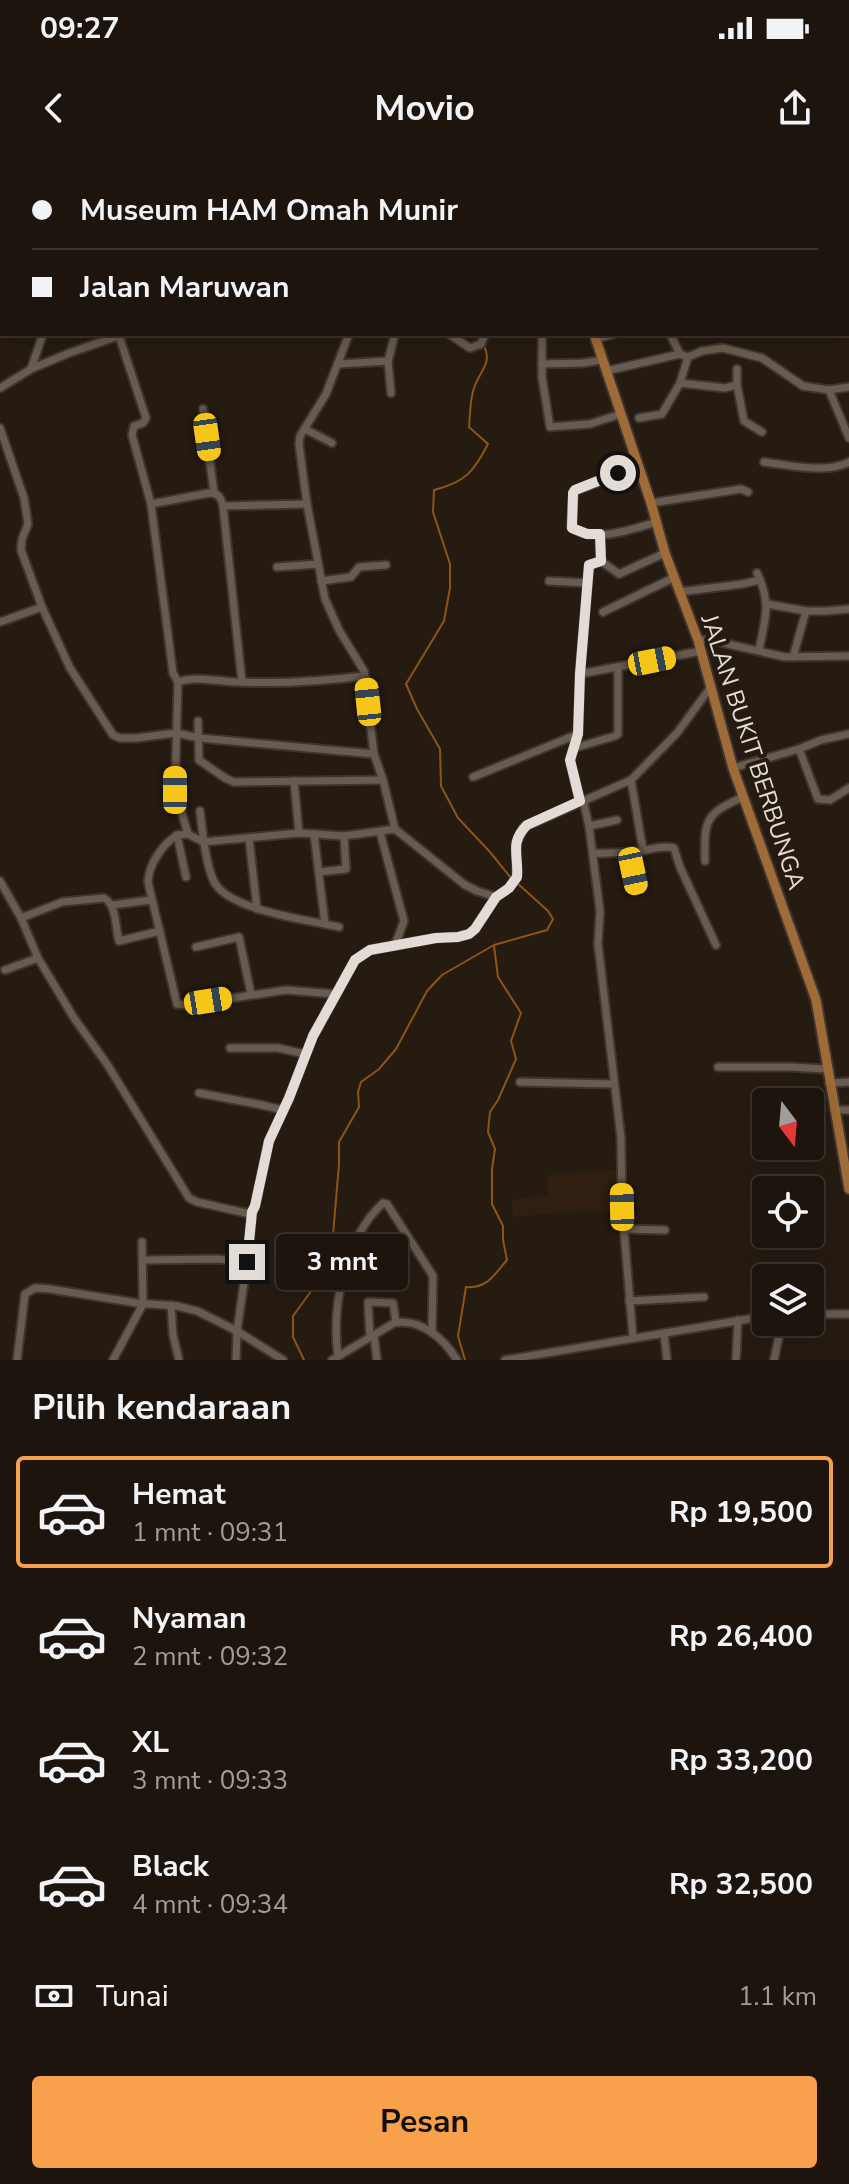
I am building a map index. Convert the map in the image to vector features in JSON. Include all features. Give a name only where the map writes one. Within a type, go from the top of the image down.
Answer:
[{"type":"main road","name":"JALAN BUKIT BERBUNGA","points":[[594,336],[673,578],[698,640],[733,768],[816,1000],[849,1187]]},
{"type":"street","points":[[31,369],[42,336]]},
{"type":"street","points":[[0,388],[31,369],[119,336]]},
{"type":"street","points":[[122,336],[146,418],[143,423],[134,426],[132,435],[151,504],[173,673],[178,682],[175,790],[188,834]]},
{"type":"street","points":[[348,336],[326,394],[300,436],[299,444],[326,605],[365,676],[374,754],[395,829],[465,885],[496,897]]},
{"type":"street","points":[[391,393],[388,361],[394,336]]},
{"type":"street","points":[[452,336],[470,348],[483,339]]},
{"type":"street","points":[[542,336],[542,377],[550,427],[590,424],[621,414]]},
{"type":"street","points":[[639,418],[661,415],[680,383],[684,355],[671,336]]},
{"type":"street","points":[[606,371],[715,348],[762,358],[803,386],[829,390],[849,387]]},
{"type":"street","points":[[542,364],[602,360]]},
{"type":"street","points":[[338,364],[388,361]]},
{"type":"street","points":[[737,369],[744,421],[762,432]]},
{"type":"street","points":[[680,383],[718,388],[737,385]]},
{"type":"street","points":[[829,390],[849,438]]},
{"type":"street","points":[[203,409],[214,493]]},
{"type":"street","points":[[0,428],[24,498],[28,524],[21,550],[42,607],[70,668],[113,735],[136,738],[176,733],[200,738],[374,754]]},
{"type":"street","points":[[305,429],[332,443]]},
{"type":"street","points":[[764,462],[824,468],[849,462]]},
{"type":"street","points":[[638,464],[573,492],[572,528],[587,534],[600,534],[657,522]]},
{"type":"street","points":[[651,503],[741,489],[748,492]]},
{"type":"street","points":[[151,504],[214,493],[219,496],[223,506],[242,682]]},
{"type":"street","points":[[223,506],[307,504]]},
{"type":"street","points":[[600,534],[601,561]]},
{"type":"street","points":[[601,561],[619,574],[665,553]]},
{"type":"street","points":[[601,561],[589,565],[578,734],[570,760],[589,826],[600,911],[598,944],[621,1138],[624,1229],[633,1338]]},
{"type":"street","points":[[277,567],[318,564]]},
{"type":"street","points":[[321,581],[351,577],[359,567],[386,565]]},
{"type":"street","points":[[679,592],[742,584],[759,577],[767,604],[759,650]]},
{"type":"street","points":[[603,612],[673,578]]},
{"type":"street","points":[[549,581],[588,583]]},
{"type":"street","points":[[767,604],[806,611],[849,609]]},
{"type":"street","points":[[0,622],[42,607]]},
{"type":"street","points":[[793,657],[806,611]]},
{"type":"street","points":[[698,640],[793,657],[849,656]]},
{"type":"street","points":[[580,674],[701,651]]},
{"type":"street","points":[[574,748],[618,734],[618,668]]},
{"type":"street","points":[[178,682],[188,679],[242,682],[330,680],[365,676]]},
{"type":"street","points":[[236,1360],[252,1212],[269,1141],[305,1054],[355,960],[370,950],[469,934],[496,897],[509,888],[517,877],[516,843],[524,827],[631,780],[677,733],[710,688]]},
{"type":"street","points":[[198,721],[199,760],[230,781],[383,780]]},
{"type":"street","points":[[473,777],[578,734]]},
{"type":"street","points":[[733,768],[849,734]]},
{"type":"street","points":[[799,749],[818,799],[830,800],[849,788]]},
{"type":"street","points":[[631,780],[643,850]]},
{"type":"street","points":[[294,781],[299,833]]},
{"type":"street","points":[[705,861],[706,828],[711,815],[721,806],[743,797]]},
{"type":"street","points":[[200,811],[203,842],[215,883],[227,894],[257,909],[339,927]]},
{"type":"street","points":[[589,826],[617,820]]},
{"type":"street","points":[[335,994],[298,989],[177,1004],[151,900],[149,872],[160,851],[177,835],[188,834],[203,842],[299,833],[344,836],[395,829]]},
{"type":"street","points":[[380,832],[404,918],[404,926],[395,945]]},
{"type":"street","points":[[314,834],[325,924]]},
{"type":"street","points":[[177,835],[186,877]]},
{"type":"street","points":[[319,872],[346,869],[344,836]]},
{"type":"street","points":[[249,838],[257,909]]},
{"type":"street","points":[[593,853],[674,848],[716,945]]},
{"type":"street","points":[[628,852],[637,890]]},
{"type":"street","points":[[0,881],[21,918],[38,958],[191,1200],[252,1212]]},
{"type":"street","points":[[21,918],[62,902],[107,899],[112,905],[119,941],[160,931]]},
{"type":"street","points":[[112,905],[151,900]]},
{"type":"street","points":[[196,947],[239,937],[251,994]]},
{"type":"street","points":[[5,970],[38,958]]},
{"type":"street","points":[[230,1048],[278,1048],[305,1054]]},
{"type":"street","points":[[718,1067],[827,1069]]},
{"type":"street","points":[[520,1082],[614,1084]]},
{"type":"street","points":[[829,1083],[849,1082]]},
{"type":"street","points":[[199,1093],[283,1110]]},
{"type":"street","points":[[834,1110],[849,1110]]},
{"type":"street","points":[[335,1358],[335,1329],[345,1265],[353,1247],[383,1203],[387,1204],[433,1276],[432,1331]]},
{"type":"street","points":[[624,1229],[665,1230]]},
{"type":"street","points":[[113,1360],[143,1304],[142,1242]]},
{"type":"street","points":[[143,1260],[217,1259],[247,1262]]},
{"type":"street","points":[[17,1360],[25,1294],[31,1289],[171,1305],[197,1311],[237,1331],[283,1360]]},
{"type":"street","points":[[629,1301],[704,1297]]},
{"type":"street","points":[[377,1360],[368,1302],[393,1303],[396,1322]]},
{"type":"street","points":[[171,1305],[179,1360]]},
{"type":"street","points":[[824,1314],[849,1314]]},
{"type":"street","points":[[505,1360],[552,1356],[633,1338],[752,1318]]},
{"type":"street","points":[[736,1360],[738,1320]]},
{"type":"street","points":[[335,1358],[396,1322],[406,1321],[432,1331],[457,1360]]},
{"type":"street","points":[[664,1333],[667,1360]]},
{"type":"street","points":[[774,1360],[779,1336]]},
{"type":"shaded area","points":[[619,1170],[620,1186],[610,1186],[609,1193],[619,1193],[619,1211],[513,1217],[512,1200],[548,1195],[548,1175]]},
{"type":"waterway","points":[[484,346],[486,363],[473,392],[469,427],[488,444],[468,474],[434,490],[433,512],[450,564],[450,588],[444,621],[406,684],[440,749],[441,786],[458,818],[511,878]]},
{"type":"waterway","points":[[304,1360],[293,1337],[293,1316],[312,1290],[312,1273],[333,1235],[339,1142],[359,1107],[361,1082],[379,1069],[396,1049],[427,991],[442,975],[494,945],[547,930],[553,919],[548,911],[516,882]]},
{"type":"waterway","points":[[465,1360],[458,1336],[466,1287],[485,1283],[507,1260],[503,1226],[492,1204],[495,1149],[488,1132],[490,1112],[516,1059],[511,1041],[521,1013],[498,977],[494,946]]},
{"type":"route","points":[[247,1262],[252,1212],[269,1141],[313,1036],[355,960],[370,950],[406,942],[464,936],[472,932],[496,897],[509,888],[517,877],[515,848],[521,831],[527,825],[580,801],[570,760],[578,734],[589,565],[601,561],[600,534],[587,534],[572,528],[573,493],[618,473]]}]
